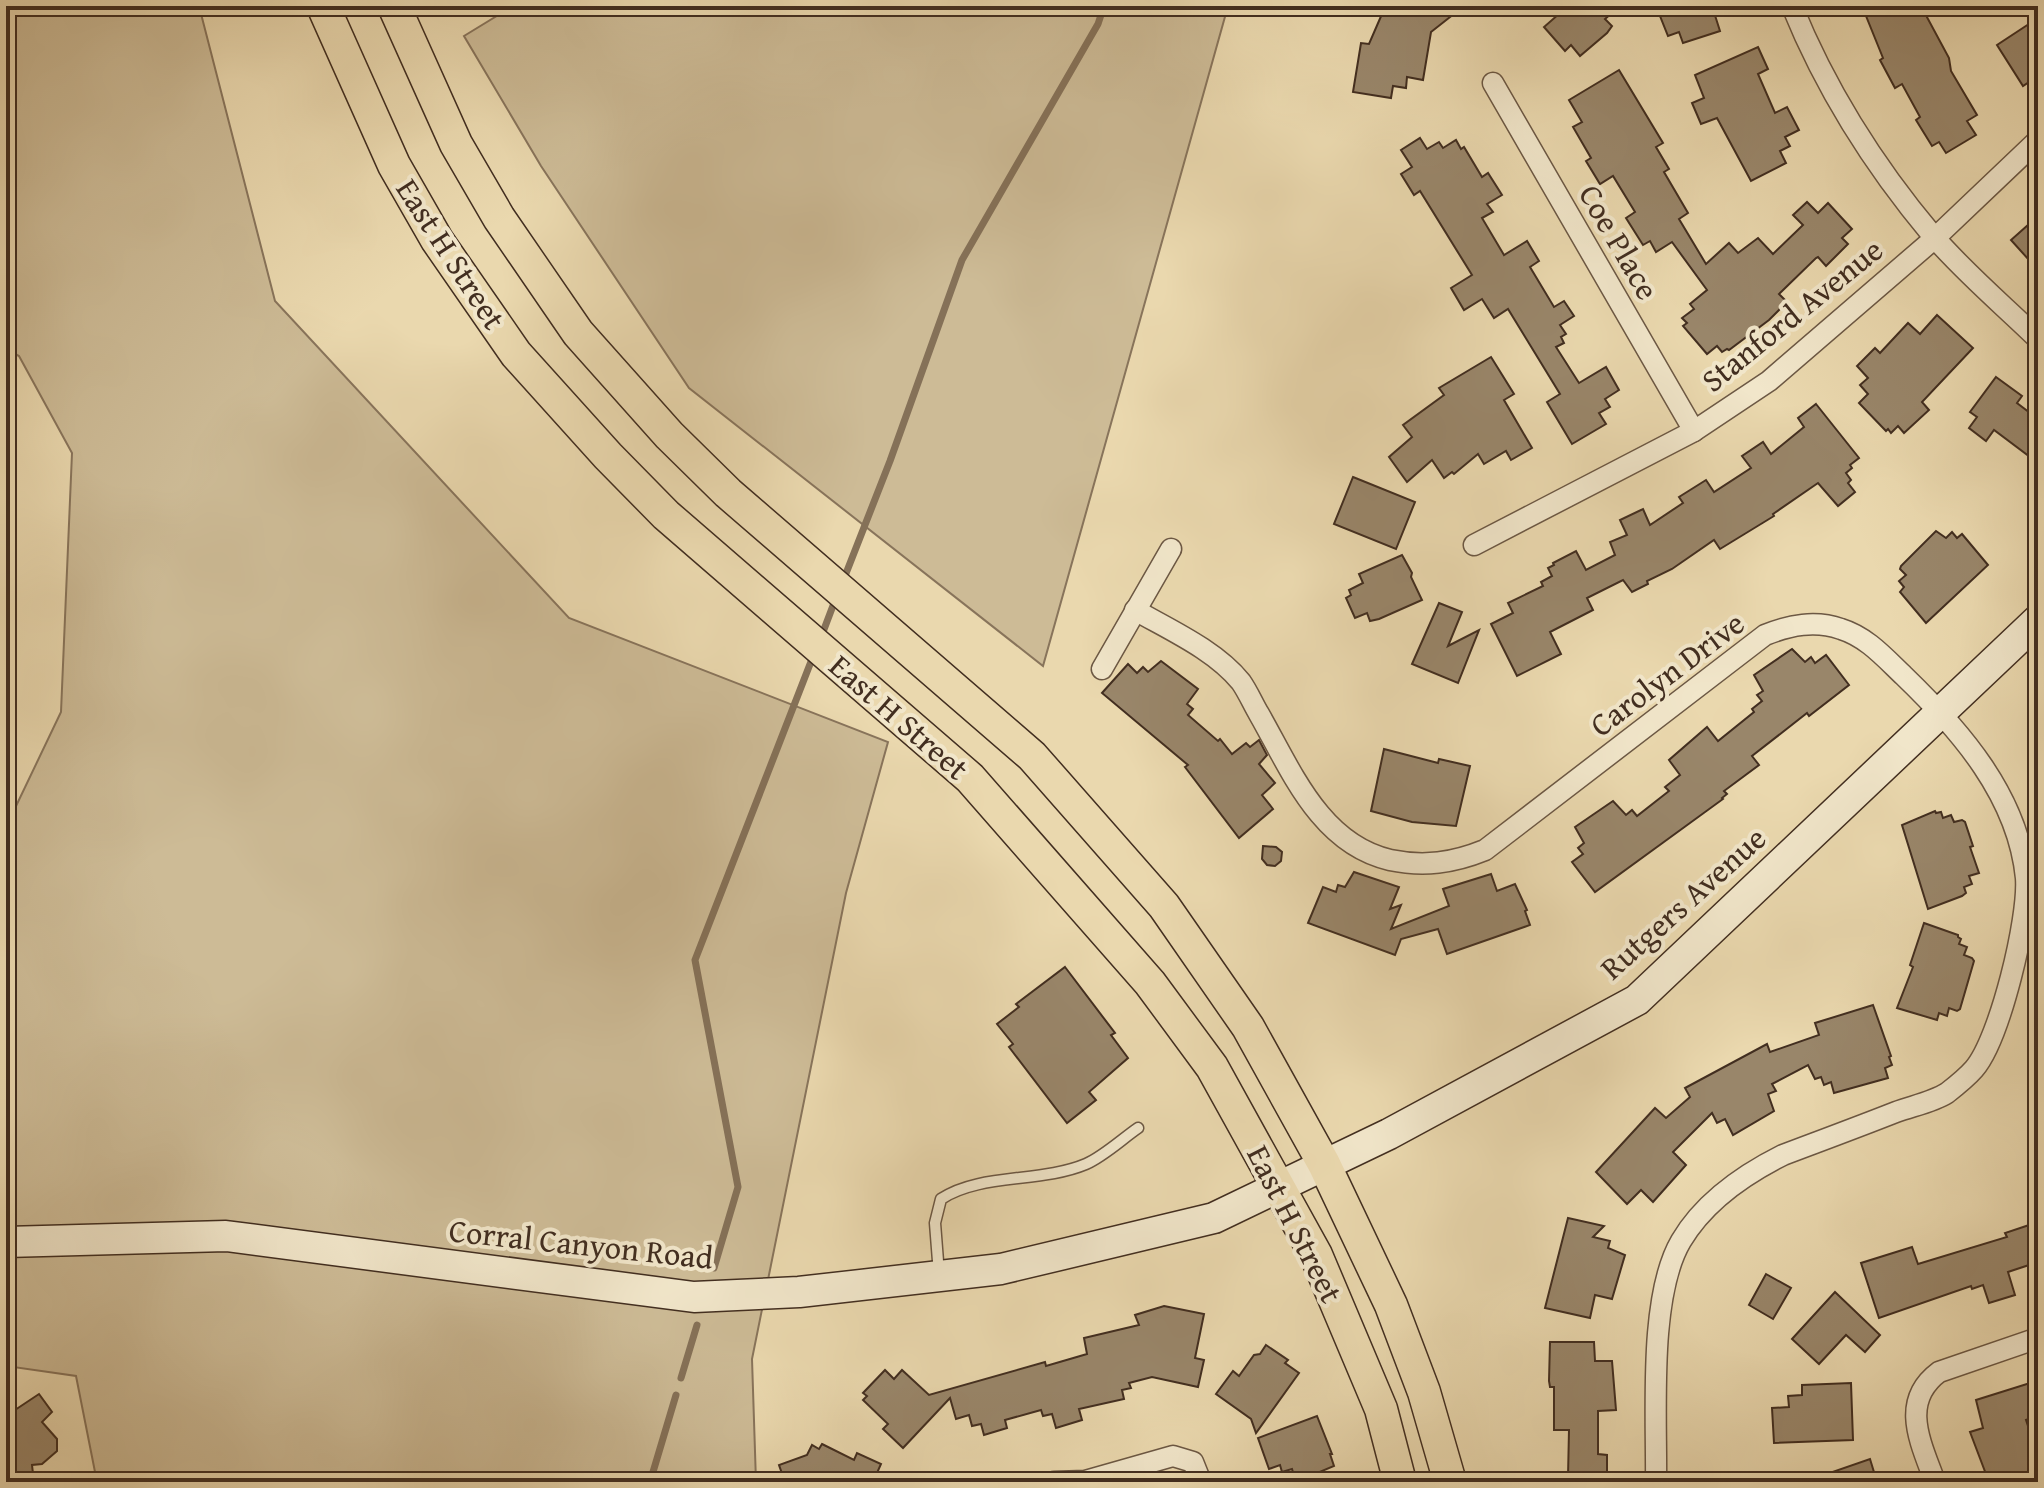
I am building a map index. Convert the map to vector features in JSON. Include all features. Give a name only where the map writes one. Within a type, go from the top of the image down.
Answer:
[{"type":"main road","name":"East H Street","points":[[323,6],[394,165],[437,240],[516,354],[666,515],[970,778],[1150,983],[1212,1067],[1316,1255],[1381,1409],[1400,1482]]},
{"type":"main road","name":"East H Street","points":[[394,6],[456,144],[499,218],[578,333],[669,435],[728,493],[1032,756],[1164,906],[1248,1027],[1324,1164],[1391,1305],[1424,1392],[1450,1482]]},
{"type":"main road","name":"Rutgers Avenue","points":[[1279,1187],[1389,1134],[1637,1000],[2038,620]]},
{"type":"main road","name":"Corral Canyon Road","points":[[6,1242],[226,1236],[694,1297],[799,1292],[1001,1269],[1214,1218],[1279,1187]]},
{"type":"street","points":[[1792,6],[1805,37],[1872,158],[1935,238],[2038,339]]},
{"type":"street","name":"Coe Place","points":[[1493,83],[1694,431]]},
{"type":"street","name":"Stanford Avenue","points":[[1474,545],[1694,431],[1769,381],[1935,238],[2038,140]]},
{"type":"street","points":[[1102,669],[1171,549]]},
{"type":"street","name":"Carolyn Drive","points":[[1135,610],[1209,653],[1241,682],[1309,801],[1334,830],[1366,851],[1404,863],[1445,863],[1485,850],[1765,635],[1780,629],[1828,625],[1859,636],[1942,713],[1986,768],[2013,824],[2026,878],[2023,915],[2009,985],[1994,1035],[1975,1068],[1945,1094],[1783,1155],[1738,1179],[1694,1222],[1680,1242],[1660,1300],[1656,1482]]},
{"type":"street","points":[[1935,1482],[1917,1428],[1917,1399],[1927,1381],[1939,1372],[2038,1338]]},
{"type":"street","points":[[1054,1482],[1085,1481],[1173,1456],[1193,1462],[1201,1482]]},
{"type":"lane","points":[[939,1276],[935,1223],[941,1199],[956,1189],[1043,1176],[1088,1163],[1138,1128]]},
{"type":"shaded area","points":[[6,6],[199,6],[275,301],[569,618],[888,742],[846,893],[752,1359],[756,1482],[97,1482],[76,1376],[6,1366],[6,827],[61,712],[72,453],[19,356],[6,349]]},
{"type":"shaded area","points":[[513,6],[1228,6],[1043,666],[689,388],[541,166],[464,36]]},
{"type":"building","points":[[1392,6],[1464,6],[1431,32],[1423,80],[1407,77],[1406,88],[1393,86],[1391,98],[1353,92],[1361,43],[1369,44],[1382,14]]},
{"type":"building","points":[[1568,6],[1620,6],[1605,19],[1612,26],[1607,33],[1580,56],[1571,45],[1565,51],[1544,27]]},
{"type":"building","points":[[1656,6],[1712,6],[1720,31],[1683,43],[1679,32],[1668,36]]},
{"type":"building","points":[[1862,6],[1921,6],[1949,58],[1951,71],[1977,115],[1967,121],[1976,135],[1946,153],[1939,142],[1932,146],[1916,120],[1920,117],[1902,84],[1895,88],[1880,60],[1883,58]]},
{"type":"building","points":[[2038,18],[2038,76],[2023,86],[1997,45]]},
{"type":"building","points":[[1758,47],[1768,69],[1758,74],[1775,113],[1787,107],[1799,130],[1785,137],[1790,146],[1780,151],[1786,163],[1751,181],[1717,118],[1701,124],[1692,103],[1704,98],[1695,75]]},
{"type":"building","points":[[1619,70],[1663,143],[1656,147],[1669,169],[1664,172],[1688,213],[1679,219],[1706,264],[1729,243],[1738,253],[1758,238],[1773,254],[1803,225],[1793,215],[1807,202],[1818,213],[1828,203],[1852,229],[1842,238],[1848,244],[1826,266],[1816,258],[1779,294],[1787,302],[1729,350],[1722,352],[1717,346],[1707,354],[1683,326],[1687,323],[1682,318],[1694,309],[1690,304],[1707,290],[1672,242],[1656,252],[1650,241],[1643,245],[1626,218],[1635,212],[1613,176],[1600,184],[1586,161],[1591,158],[1573,127],[1582,122],[1569,100]]},
{"type":"building","points":[[1420,138],[1427,149],[1439,142],[1443,148],[1456,140],[1461,149],[1464,147],[1482,177],[1488,173],[1502,195],[1487,204],[1493,212],[1482,218],[1504,255],[1527,241],[1539,261],[1530,267],[1554,307],[1564,301],[1574,316],[1560,325],[1566,334],[1561,337],[1564,343],[1556,347],[1579,383],[1606,367],[1619,390],[1605,399],[1610,407],[1599,413],[1606,424],[1572,444],[1547,402],[1560,394],[1508,309],[1494,318],[1482,299],[1464,310],[1451,288],[1472,275],[1420,191],[1414,195],[1401,174],[1412,167],[1401,150]]},
{"type":"building","points":[[2038,216],[2038,270],[2011,240]]},
{"type":"building","points":[[1937,315],[1973,348],[1922,402],[1929,410],[1904,433],[1898,426],[1891,433],[1888,429],[1886,431],[1859,403],[1868,394],[1860,385],[1868,378],[1857,366],[1875,348],[1880,353],[1908,323],[1920,334]]},
{"type":"building","points":[[1491,357],[1514,394],[1504,400],[1532,448],[1511,460],[1506,451],[1484,464],[1478,454],[1454,474],[1452,472],[1444,478],[1432,460],[1407,482],[1389,457],[1412,437],[1403,425],[1444,395],[1439,388]]},
{"type":"building","points":[[1996,377],[2022,396],[2017,403],[2038,419],[2038,463],[1994,430],[1986,441],[1969,428],[1977,417],[1970,412]]},
{"type":"building","points":[[1816,404],[1859,458],[1846,473],[1851,480],[1848,483],[1855,492],[1838,506],[1818,483],[1774,516],[1720,549],[1714,540],[1632,592],[1623,580],[1587,598],[1593,610],[1550,632],[1561,654],[1517,676],[1491,624],[1513,613],[1508,603],[1543,586],[1541,582],[1552,576],[1548,568],[1576,551],[1586,570],[1615,555],[1610,542],[1627,535],[1620,520],[1643,509],[1650,525],[1683,503],[1679,497],[1706,480],[1714,492],[1751,468],[1742,456],[1763,442],[1771,454],[1804,427],[1798,418]]},
{"type":"building","points":[[1353,477],[1415,502],[1396,549],[1334,524]]},
{"type":"building","points":[[1936,531],[1946,538],[1952,532],[1957,538],[1962,534],[1988,565],[1926,623],[1900,592],[1904,587],[1899,581],[1906,575],[1900,569]]},
{"type":"building","points":[[1402,555],[1422,600],[1379,619],[1370,621],[1367,613],[1355,618],[1346,598],[1351,595],[1349,590],[1363,583],[1359,574]]},
{"type":"building","points":[[1439,603],[1462,612],[1448,646],[1479,630],[1458,683],[1412,664]]},
{"type":"building","points":[[1792,649],[1805,662],[1811,657],[1815,663],[1826,655],[1849,685],[1752,756],[1759,765],[1724,791],[1727,794],[1723,799],[1595,892],[1572,862],[1583,854],[1578,848],[1584,843],[1575,827],[1613,801],[1626,815],[1632,810],[1637,816],[1669,791],[1665,787],[1680,775],[1669,760],[1707,727],[1718,741],[1754,712],[1752,709],[1762,701],[1757,695],[1763,691],[1754,675]]},
{"type":"building","points":[[1161,661],[1198,689],[1187,704],[1193,709],[1188,715],[1218,741],[1220,739],[1232,754],[1246,743],[1250,747],[1259,740],[1267,755],[1259,764],[1275,783],[1262,795],[1273,809],[1239,838],[1185,767],[1188,765],[1102,693],[1128,664],[1137,673],[1143,667],[1148,672]]},
{"type":"building","points":[[1384,749],[1438,763],[1439,759],[1470,766],[1456,826],[1412,822],[1371,811]]},
{"type":"building","points":[[1935,811],[1941,812],[1943,818],[1951,815],[1954,822],[1965,822],[1979,873],[1969,876],[1972,884],[1964,887],[1966,893],[1962,896],[1928,909],[1902,825]]},
{"type":"building","points":[[1263,846],[1276,847],[1282,852],[1281,861],[1275,866],[1267,865],[1262,859]]},
{"type":"building","points":[[1354,872],[1399,887],[1390,909],[1401,905],[1391,929],[1449,906],[1443,889],[1491,874],[1497,891],[1515,884],[1530,925],[1447,954],[1438,929],[1401,939],[1395,955],[1308,923],[1323,887],[1336,892],[1338,885],[1345,887]]},
{"type":"building","points":[[1924,923],[1958,935],[1961,939],[1959,944],[1967,947],[1964,955],[1974,961],[1960,1009],[1949,1008],[1947,1016],[1939,1013],[1937,1020],[1897,1008],[1913,967],[1910,965]]},
{"type":"building","points":[[1065,967],[1115,1033],[1111,1035],[1128,1058],[1089,1092],[1096,1100],[1067,1123],[1009,1047],[1013,1044],[997,1024],[1019,1007],[1016,1004]]},
{"type":"building","points":[[1873,1005],[1891,1056],[1892,1065],[1885,1068],[1888,1078],[1834,1093],[1831,1082],[1824,1085],[1821,1077],[1815,1079],[1808,1065],[1772,1084],[1776,1091],[1768,1094],[1774,1111],[1733,1135],[1725,1119],[1717,1123],[1712,1113],[1673,1152],[1686,1165],[1653,1202],[1641,1190],[1627,1204],[1596,1172],[1655,1108],[1666,1118],[1690,1097],[1685,1088],[1767,1044],[1770,1052],[1819,1035],[1815,1023]]},
{"type":"building","points":[[1568,1218],[1604,1226],[1593,1237],[1610,1241],[1608,1248],[1625,1255],[1612,1299],[1595,1295],[1590,1318],[1545,1308]]},
{"type":"building","points":[[2038,1222],[2038,1262],[2008,1272],[2015,1295],[1989,1303],[1983,1285],[1972,1289],[1971,1286],[1879,1318],[1861,1263],[1912,1247],[1918,1264],[2007,1237],[2005,1233]]},
{"type":"building","points":[[1766,1274],[1791,1288],[1773,1319],[1749,1305]]},
{"type":"building","points":[[1835,1292],[1880,1335],[1865,1352],[1846,1335],[1819,1364],[1792,1339]]},
{"type":"building","points":[[1164,1306],[1204,1314],[1195,1358],[1204,1360],[1198,1387],[1152,1377],[1129,1383],[1131,1388],[1122,1390],[1124,1399],[1079,1409],[1082,1420],[1056,1428],[1052,1414],[1043,1416],[1041,1410],[1005,1420],[1007,1428],[984,1435],[981,1424],[972,1426],[969,1415],[956,1419],[950,1398],[903,1448],[883,1429],[888,1424],[863,1400],[867,1396],[863,1393],[885,1370],[894,1379],[902,1370],[929,1395],[1045,1362],[1046,1366],[1087,1354],[1084,1338],[1139,1325],[1135,1315]]},
{"type":"building","points":[[1550,1342],[1594,1342],[1595,1361],[1612,1361],[1616,1410],[1598,1411],[1598,1454],[1607,1455],[1607,1482],[1572,1482],[1572,1477],[1568,1477],[1569,1430],[1554,1430],[1554,1387],[1550,1387],[1549,1381]]},
{"type":"building","points":[[1266,1345],[1288,1360],[1285,1363],[1299,1373],[1256,1433],[1251,1419],[1216,1394],[1233,1371],[1239,1376],[1254,1355],[1260,1354]]},
{"type":"building","points":[[1851,1383],[1853,1440],[1774,1443],[1772,1408],[1789,1407],[1788,1396],[1802,1395],[1802,1385]]},
{"type":"building","points":[[2030,1383],[2038,1416],[2026,1420],[2038,1456],[2038,1482],[1989,1482],[1970,1432],[1983,1428],[1976,1400]]},
{"type":"building","points":[[39,1394],[52,1412],[42,1422],[57,1439],[57,1451],[42,1464],[32,1465],[34,1482],[6,1482],[6,1416]]},
{"type":"building","points":[[1317,1416],[1334,1466],[1296,1482],[1292,1469],[1282,1472],[1280,1465],[1269,1469],[1258,1438]]},
{"type":"building","points":[[822,1444],[854,1460],[857,1453],[881,1464],[873,1482],[785,1482],[779,1465],[807,1455],[812,1445],[819,1449]]},
{"type":"building","points":[[1870,1459],[1877,1482],[1813,1482],[1812,1479]]},
{"type":"waterway","points":[[845,576],[962,260],[1098,24],[1104,6]]},
{"type":"waterway","points":[[823,632],[834,603]]},
{"type":"waterway","points":[[714,1268],[738,1187],[695,960],[812,659]]},
{"type":"waterway","points":[[681,1378],[697,1325]]},
{"type":"waterway","points":[[650,1482],[676,1395]]}]
